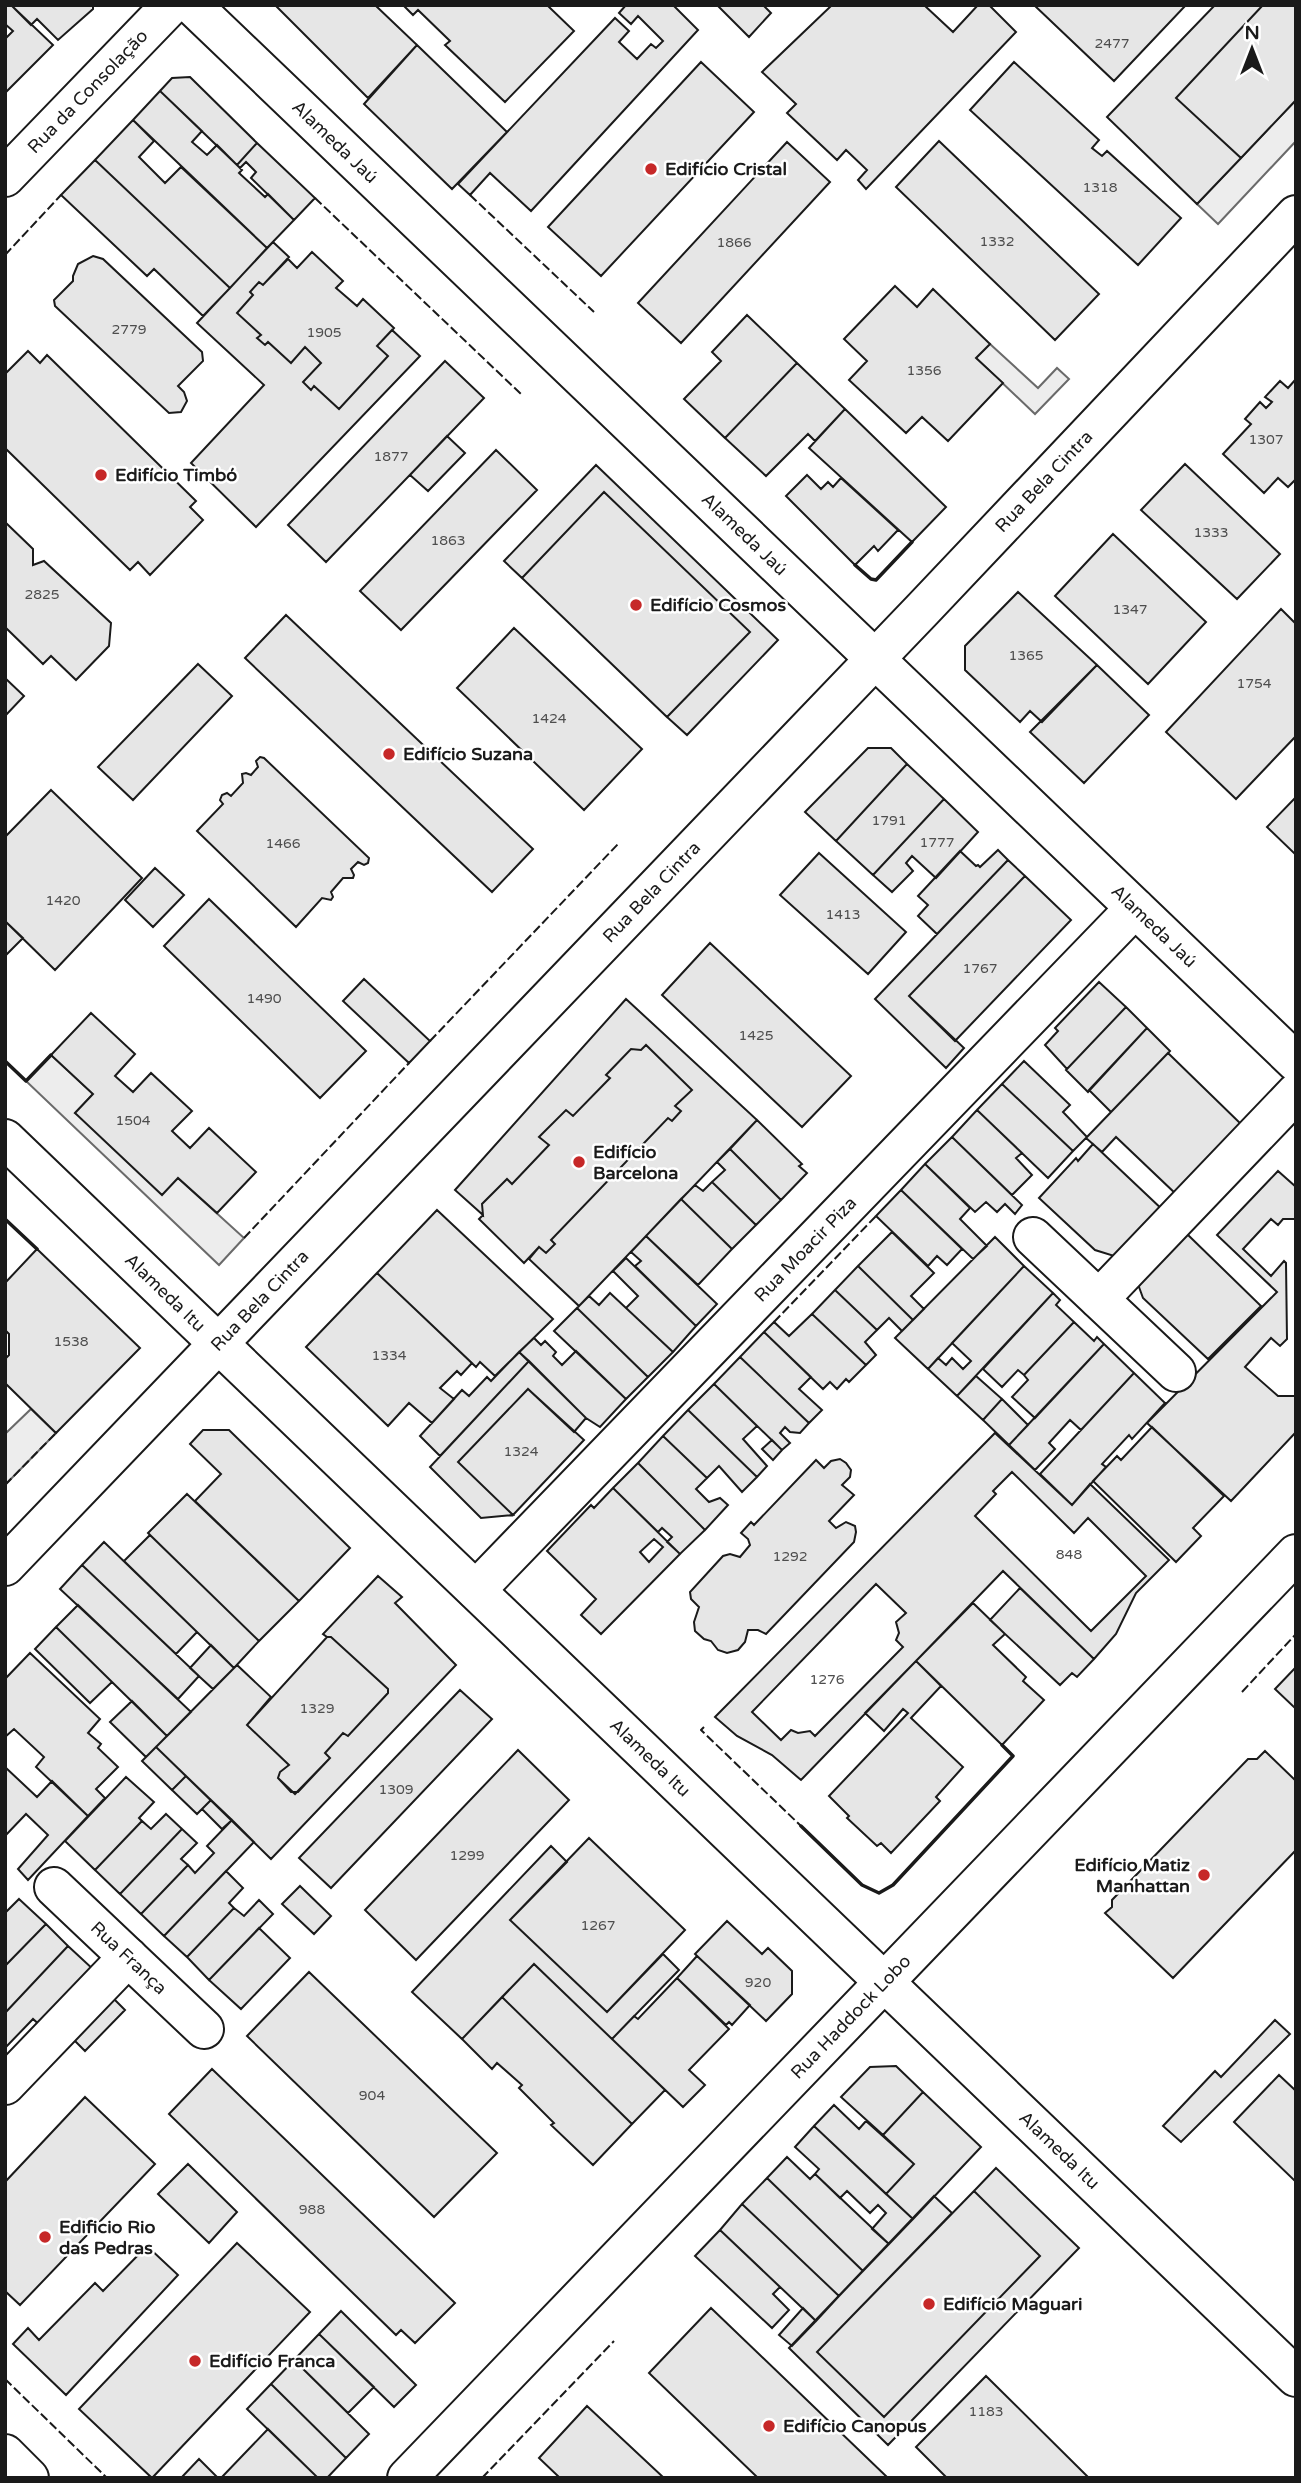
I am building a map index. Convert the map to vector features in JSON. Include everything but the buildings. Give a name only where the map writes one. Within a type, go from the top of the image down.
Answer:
[{"type":"street","name":"Rua da Consolação","points":[[5,177],[171,5]]},
{"type":"street","name":"Alameda Jaú","points":[[192,5],[1296,1062]]},
{"type":"street","name":"Rua Bela Cintra","points":[[5,1566],[875,660],[1296,215]]},
{"type":"street","name":"Rua Moacir Piza","points":[[476,1590],[1135,908]]},
{"type":"street","points":[[1099,1299],[1296,1093]]},
{"type":"street","name":"Alameda Itu","points":[[5,1139],[1296,2376]]},
{"type":"street","points":[[1033,1237],[1176,1372]]},
{"type":"street","name":"Rua Haddock Lobo","points":[[407,2478],[1296,1555]]},
{"type":"street","name":"Rua França","points":[[54,1887],[204,2029]]},
{"type":"street","points":[[5,2085],[128,1957]]},
{"type":"street","points":[[5,2455],[29,2478]]},
{"type":"shaded area","points":[[1296,100],[1296,141],[1218,224],[1197,204]]},
{"type":"shaded area","points":[[990,344],[1038,388],[1057,368],[1069,379],[1035,414],[976,358]]},
{"type":"shaded area","points":[[51,1055],[93,1094],[75,1113],[178,1178],[244,1238],[219,1265],[26,1081]]},
{"type":"shaded area","points":[[31,1409],[56,1433],[5,1485],[5,1434]]},
{"type":"fence","points":[[5,255],[61,195]]},
{"type":"fence","points":[[470,195],[594,312]]},
{"type":"fence","points":[[315,198],[522,395]]},
{"type":"fence","points":[[430,1041],[618,844]]},
{"type":"fence","points":[[244,1238],[409,1063]]},
{"type":"fence","points":[[774,1322],[876,1216]]},
{"type":"fence","points":[[5,1485],[56,1433]]},
{"type":"fence","points":[[1242,1692],[1296,1634]]},
{"type":"fence","points":[[704,1727],[701,1730],[801,1826]]},
{"type":"fence","points":[[482,2478],[614,2341]]},
{"type":"fence","points":[[5,2379],[107,2478]]},
{"type":"wall","points":[[855,565],[876,580],[912,542]]},
{"type":"wall","points":[[5,1061],[26,1081],[51,1055]]},
{"type":"wall","points":[[5,1219],[37,1249]]},
{"type":"wall","points":[[801,1826],[862,1885],[879,1893],[893,1885],[1013,1756],[1002,1745]]},
{"type":"place","name":"Edifício Cristal","points":[[651,169]]},
{"type":"place","name":"Edifício Timbó","points":[[101,475]]},
{"type":"place","name":"Edifício Cosmos","points":[[636,605]]},
{"type":"place","name":"Edifício Suzana","points":[[389,754]]},
{"type":"place","name":"Edifício Barcelona","points":[[579,1162]]},
{"type":"place","name":"Edifício Matiz Manhattan","points":[[1204,1875]]},
{"type":"place","name":"Edificio Rio das Pedras","points":[[45,2237]]},
{"type":"place","name":"Edifício Maguari","points":[[929,2304]]},
{"type":"place","name":"Edifício Franca","points":[[195,2361]]},
{"type":"place","name":"Edifício Canopus","points":[[769,2426]]}]
